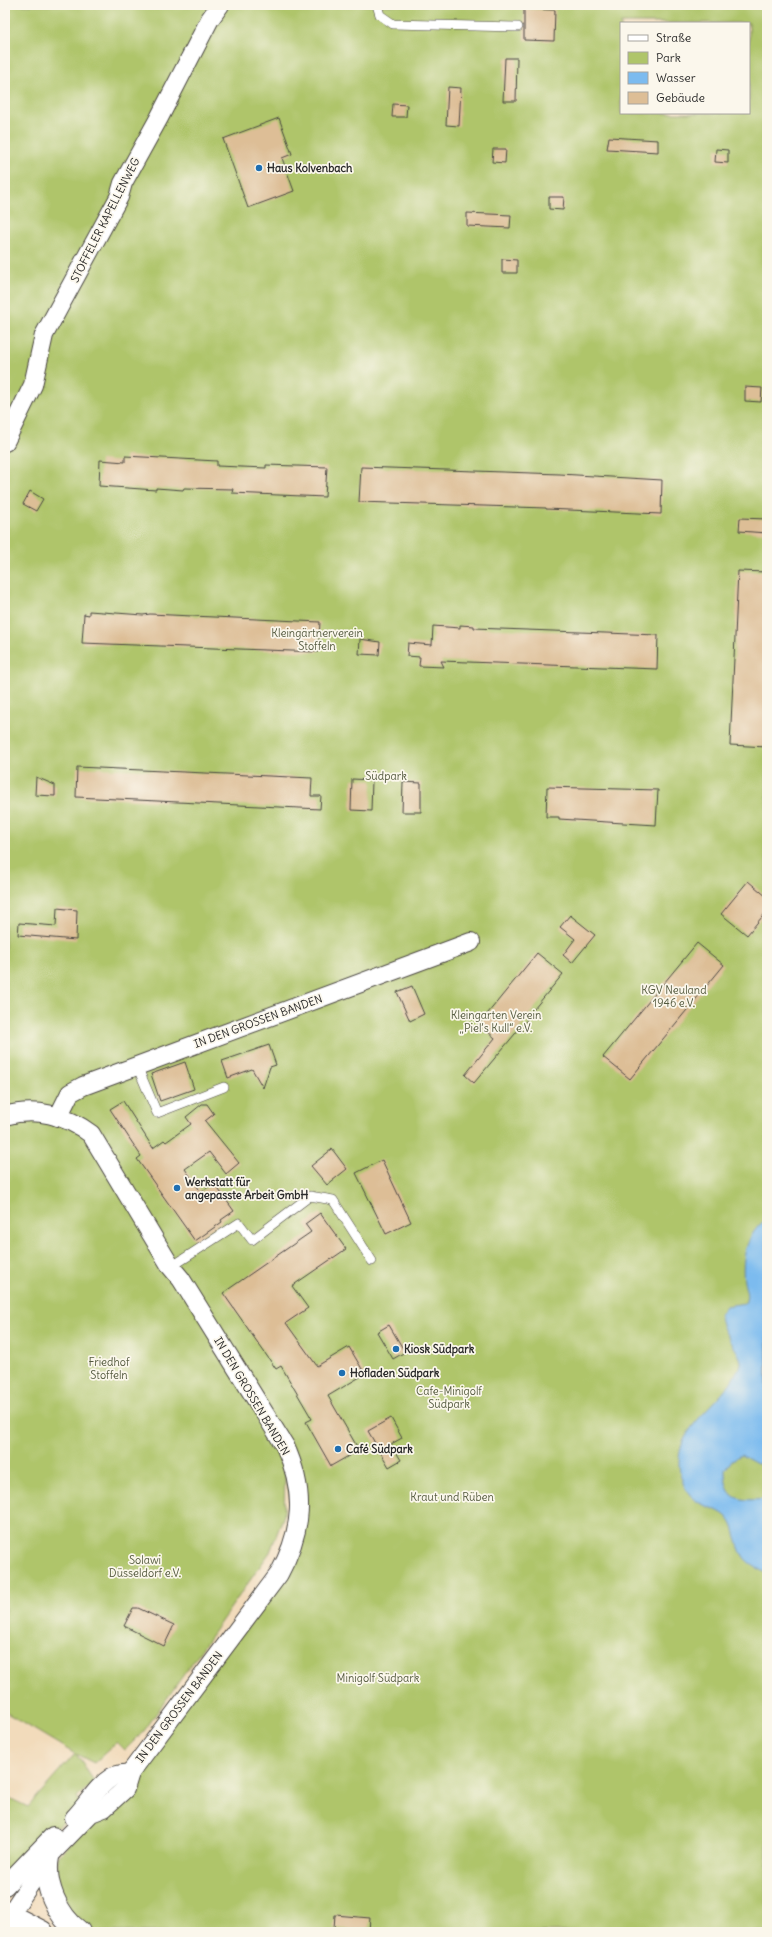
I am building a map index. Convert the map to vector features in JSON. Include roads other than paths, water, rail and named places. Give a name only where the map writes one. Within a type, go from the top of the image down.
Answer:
[{"type":"main road","points":[[48,1857],[47,1877],[55,1902],[79,1932]]},
{"type":"main road","points":[[6,1916],[42,1932]]},
{"type":"street","name":"STOFFELER KAPELLENWEG","points":[[5,442],[33,385],[44,335],[119,197],[123,183],[160,118],[210,19],[220,5]]},
{"type":"street","name":"IN DEN GROSSEN BANDEN","points":[[58,1116],[70,1093],[83,1086],[471,942]]},
{"type":"street","name":"IN DEN GROSSEN BANDEN","points":[[5,1116],[30,1111],[58,1116],[75,1123],[91,1134],[171,1267],[181,1279],[285,1446],[297,1484],[299,1511],[297,1530],[287,1559],[276,1578],[130,1773],[113,1776],[92,1796],[88,1810],[48,1857],[6,1916]]},
{"type":"street","name":"IN DEN GROSSEN BANDEN","points":[[5,1886],[42,1847],[88,1810]]},
{"type":"lane","points":[[377,5],[380,15],[393,24],[518,26]]},
{"type":"lane","points":[[137,1066],[157,1113],[224,1087]]},
{"type":"lane","points":[[171,1267],[240,1223],[252,1240],[310,1196],[333,1200],[372,1260]]},
{"type":"water","points":[[767,1219],[767,1463],[757,1464],[741,1455],[732,1460],[725,1470],[726,1481],[731,1494],[742,1499],[749,1500],[767,1499],[767,1574],[745,1559],[740,1551],[733,1526],[727,1517],[719,1511],[699,1503],[691,1496],[682,1481],[679,1465],[680,1451],[684,1439],[699,1418],[727,1388],[741,1364],[738,1354],[723,1328],[720,1314],[726,1306],[745,1303],[747,1295],[743,1272],[747,1246],[750,1238],[760,1224]]},
{"type":"place","name":"Haus Kolvenbach","points":[[259,168]]},
{"type":"place","name":"Werkstatt für angepasste Arbeit GmbH","points":[[177,1188]]},
{"type":"place","name":"Kiosk Südpark","points":[[396,1349]]},
{"type":"place","name":"Hofladen Südpark","points":[[342,1373]]},
{"type":"place","name":"Café Südpark","points":[[338,1449]]},
{"type":"park label","name":"Kleingärtnerverein Stoffeln","points":[[317,639]]},
{"type":"park label","name":"Südpark","points":[[386,776]]},
{"type":"park label","name":"KGV Neuland 1946 e.V.","points":[[674,996]]},
{"type":"park label","name":"Kleingarten Verein „Piel’s Kull“ e.V.","points":[[496,1021]]},
{"type":"park label","name":"Friedhof Stoffeln","points":[[109,1368]]},
{"type":"park label","name":"Cafe-Minigolf Südpark","points":[[449,1397]]},
{"type":"park label","name":"Kraut und Rüben","points":[[452,1497]]},
{"type":"park label","name":"Solawi Düsseldorf e.V.","points":[[145,1566]]},
{"type":"park label","name":"Minigolf Südpark","points":[[378,1678]]}]
